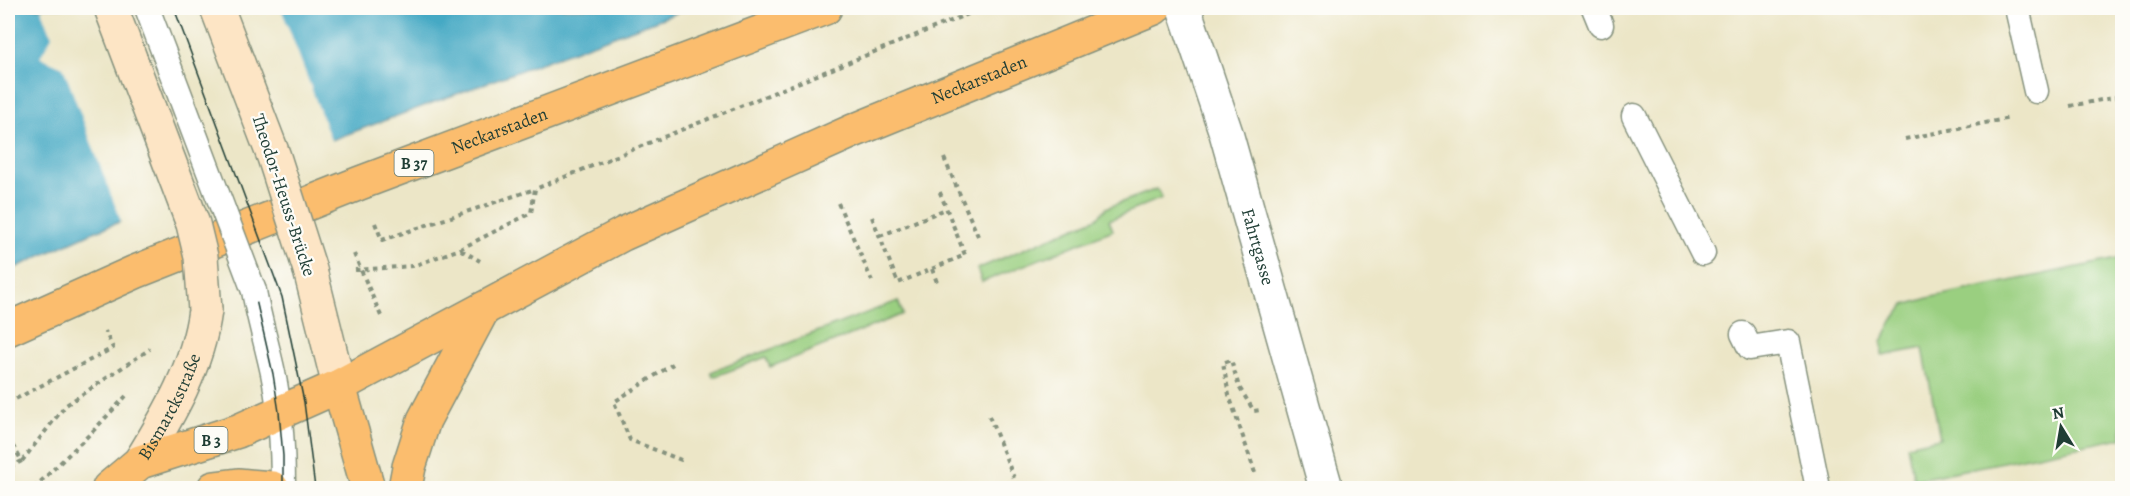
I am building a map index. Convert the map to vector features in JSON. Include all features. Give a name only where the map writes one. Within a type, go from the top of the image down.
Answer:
[{"type":"main road","name":"Bismarckstraße","points":[[109,489],[140,462],[168,418],[191,365],[205,310],[201,257],[193,224],[111,8]]},
{"type":"main road","name":"Theodor-Heuss-Brücke","points":[[217,8],[274,157],[310,270],[339,386]]},
{"type":"main road","name":"Neckarstaden","points":[[8,329],[135,272],[317,200],[825,8]]},
{"type":"main road","name":"Neckarstaden","points":[[339,386],[623,234],[853,130],[1154,8]]},
{"type":"main road","points":[[405,489],[409,467],[424,420],[483,309]]},
{"type":"main road","points":[[339,386],[368,489]]},
{"type":"main road","name":"B 3","points":[[140,462],[238,431],[339,386]]},
{"type":"main road","points":[[214,489],[238,485],[272,489]]},
{"type":"street","name":"Fahrtgasse","points":[[1184,8],[1226,133],[1326,489]]},
{"type":"lane","points":[[147,8],[254,291],[273,374],[279,412],[283,489]]},
{"type":"lane","points":[[2017,8],[2036,91]]},
{"type":"lane","points":[[1634,116],[1703,253]]},
{"type":"lane","points":[[1743,334],[1750,348],[1788,342],[1818,489]]},
{"type":"path","points":[[382,240],[535,189],[983,8]]},
{"type":"path","points":[[944,158],[978,236]]},
{"type":"path","points":[[361,268],[413,266],[460,249],[531,213],[535,189]]},
{"type":"path","points":[[872,217],[898,283],[965,255],[939,190]]},
{"type":"path","points":[[838,203],[872,281]]},
{"type":"path","points":[[880,236],[946,209]]},
{"type":"path","points":[[354,254],[397,356]]},
{"type":"path","points":[[932,268],[938,285]]},
{"type":"path","points":[[8,468],[22,461],[66,405],[156,345]]},
{"type":"path","points":[[8,403],[112,348]]},
{"type":"path","points":[[1239,387],[1231,360],[1223,363],[1229,395],[1255,472]]},
{"type":"path","points":[[673,364],[614,402],[630,440],[681,460],[685,458]]},
{"type":"path","points":[[34,489],[132,389]]},
{"type":"path","points":[[989,416],[1014,478]]},
{"type":"path","points":[[8,438],[22,461]]},
{"type":"green space","points":[[1157,189],[1162,198],[1109,220],[1113,230],[982,282],[977,269],[1097,218],[1106,208]]},
{"type":"green space","points":[[2122,258],[2122,438],[1914,480],[1907,445],[1940,438],[1923,348],[1882,356],[1882,342],[1892,321],[1905,305],[1932,297]]},
{"type":"green space","points":[[898,301],[903,314],[770,367],[766,357],[713,377],[711,372]]},
{"type":"water","points":[[8,8],[690,8],[337,138],[91,233],[8,271]]},
{"type":"pier","points":[[41,8],[281,8],[332,143],[122,224],[63,67],[40,57],[52,36]]},
{"type":"tram line","points":[[147,8],[254,291],[273,374],[279,412],[283,488]]},
{"type":"tram line","points":[[174,8],[282,297],[304,402],[315,488]]}]
